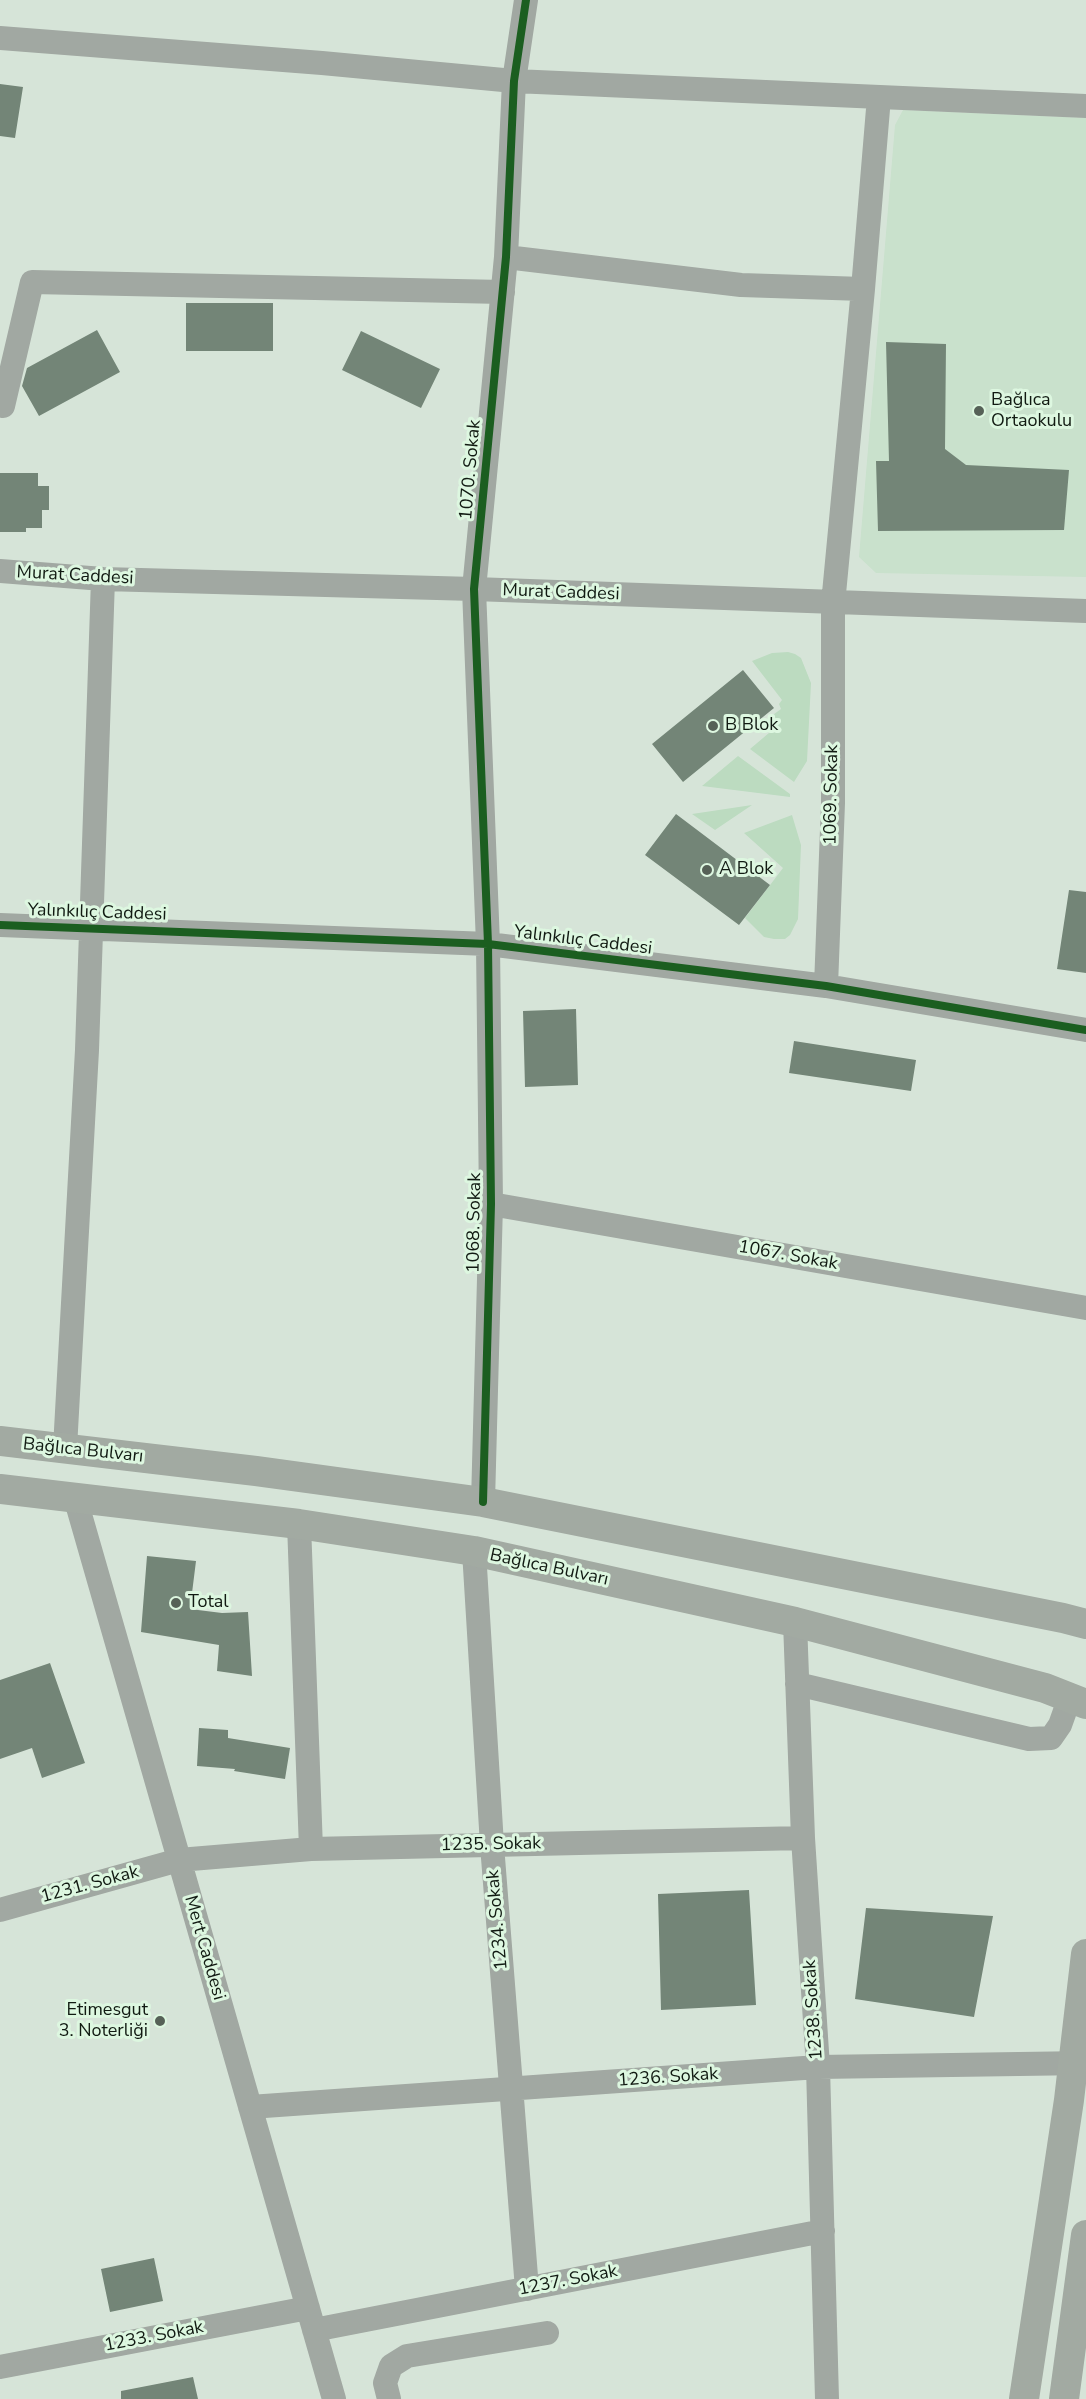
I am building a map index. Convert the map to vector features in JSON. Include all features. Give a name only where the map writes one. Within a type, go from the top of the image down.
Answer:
[{"type":"main road","name":"Bağlıca Bulvarı","points":[[0,1441],[483,1502],[1052,1615],[1086,1624]]},
{"type":"main road","name":"Bağlıca Bulvarı","points":[[0,1489],[298,1524],[474,1551],[795,1622],[1036,1685],[1078,1700]]},
{"type":"main road","points":[[1024,2399],[1080,2063],[1086,1954]]},
{"type":"main road","points":[[1064,2399],[1086,2235]]},
{"type":"street","name":"1070. Sokak","points":[[488,944],[474,589],[506,257],[514,81],[526,0]]},
{"type":"street","points":[[0,38],[322,63],[514,81],[1086,106]]},
{"type":"street","name":"1069. Sokak","points":[[826,986],[833,803],[833,604],[879,97]]},
{"type":"street","points":[[506,257],[741,285],[863,289]]},
{"type":"street","points":[[3,406],[32,282],[503,292]]},
{"type":"street","name":"Murat Caddesi","points":[[0,571],[103,579],[474,589],[1086,612]]},
{"type":"street","points":[[65,1448],[87,1050],[103,579]]},
{"type":"street","name":"Yalınkılıç Caddesi","points":[[0,925],[488,944],[826,986],[1086,1030]]},
{"type":"street","name":"1068. Sokak","points":[[483,1502],[491,1204],[488,944]]},
{"type":"street","name":"1067. Sokak","points":[[491,1204],[1086,1308]]},
{"type":"street","name":"Mert Caddesi","points":[[75,1497],[334,2399]]},
{"type":"street","points":[[298,1524],[311,1849]]},
{"type":"street","name":"1234. Sokak","points":[[474,1551],[492,1845],[528,2289]]},
{"type":"street","name":"1238. Sokak","points":[[795,1622],[803,1838],[818,2067],[827,2399]]},
{"type":"street","points":[[797,1684],[1029,1739],[1051,1738],[1078,1700]]},
{"type":"street","name":"1235. Sokak","points":[[179,1860],[311,1849],[803,1838]]},
{"type":"street","name":"1231. Sokak","points":[[0,1910],[179,1860]]},
{"type":"street","name":"1236. Sokak","points":[[250,2107],[818,2067],[1080,2063]]},
{"type":"street","name":"1237. Sokak","points":[[311,2319],[528,2289],[823,2231]]},
{"type":"street","name":"1233. Sokak","points":[[0,2367],[311,2319]]},
{"type":"street","points":[[389,2399],[385,2383],[391,2366],[407,2356],[547,2333]]},
{"type":"shaded area","name":"Bağlıca Ortaokulu","points":[[903,110],[1086,118],[1086,577],[876,573],[859,557],[895,125]]},
{"type":"shaded area","points":[[788,652],[801,658],[811,683],[807,761],[794,782],[750,749],[776,727],[770,717],[781,709],[779,704],[782,700],[752,661],[772,653]]},
{"type":"shaded area","points":[[738,756],[790,794],[790,797],[702,786]]},
{"type":"shaded area","points":[[752,805],[715,830],[692,814]]},
{"type":"shaded area","points":[[792,815],[801,845],[798,919],[790,935],[785,939],[774,939],[764,937],[745,918],[783,868],[744,833]]},
{"type":"building","points":[[0,84],[23,87],[15,138],[0,136]]},
{"type":"building","points":[[186,303],[273,303],[273,351],[186,351]]},
{"type":"building","points":[[97,330],[120,372],[39,416],[22,386],[27,368]]},
{"type":"building","points":[[361,331],[440,369],[421,408],[342,370]]},
{"type":"building","points":[[886,342],[946,344],[945,449],[966,465],[1069,470],[1064,530],[878,531],[876,461],[889,461]]},
{"type":"building","points":[[0,473],[38,473],[38,486],[49,486],[49,510],[42,510],[42,528],[26,528],[26,532],[0,532]]},
{"type":"building","name":"B Blok","points":[[743,670],[774,708],[683,782],[652,744]]},
{"type":"building","name":"A Blok","points":[[676,814],[770,885],[739,925],[645,855]]},
{"type":"building","points":[[1069,890],[1086,892],[1086,973],[1057,969]]},
{"type":"building","points":[[576,1009],[578,1085],[525,1087],[523,1011]]},
{"type":"building","points":[[794,1041],[916,1060],[911,1091],[789,1073]]},
{"type":"building","points":[[147,1556],[196,1561],[190,1609],[222,1613],[248,1612],[252,1676],[217,1671],[219,1645],[141,1632]]},
{"type":"building","points":[[50,1663],[85,1763],[42,1778],[32,1748],[0,1759],[0,1680]]},
{"type":"building","points":[[199,1728],[228,1730],[228,1738],[290,1748],[285,1779],[234,1771],[235,1769],[197,1766]]},
{"type":"building","points":[[749,1890],[756,2005],[661,2010],[658,1894]]},
{"type":"building","points":[[866,1908],[993,1916],[974,2017],[855,1999]]},
{"type":"building","points":[[154,2258],[163,2301],[110,2312],[101,2269]]},
{"type":"building","points":[[193,2377],[198,2399],[121,2399],[121,2391]]},
{"type":"cycle path","points":[[483,1502],[491,1204],[488,944],[474,589],[506,257],[514,81],[526,0]]},
{"type":"cycle path","points":[[0,925],[488,944],[826,986],[1086,1030]]},
{"type":"place","name":"Bağlıca Ortaokulu","points":[[979,411]]},
{"type":"place","name":"B Blok","points":[[713,726]]},
{"type":"place","name":"A Blok","points":[[707,870]]},
{"type":"place","name":"Total","points":[[176,1603]]},
{"type":"place","name":"Etimesgut 3. Noterliği","points":[[160,2021]]}]
